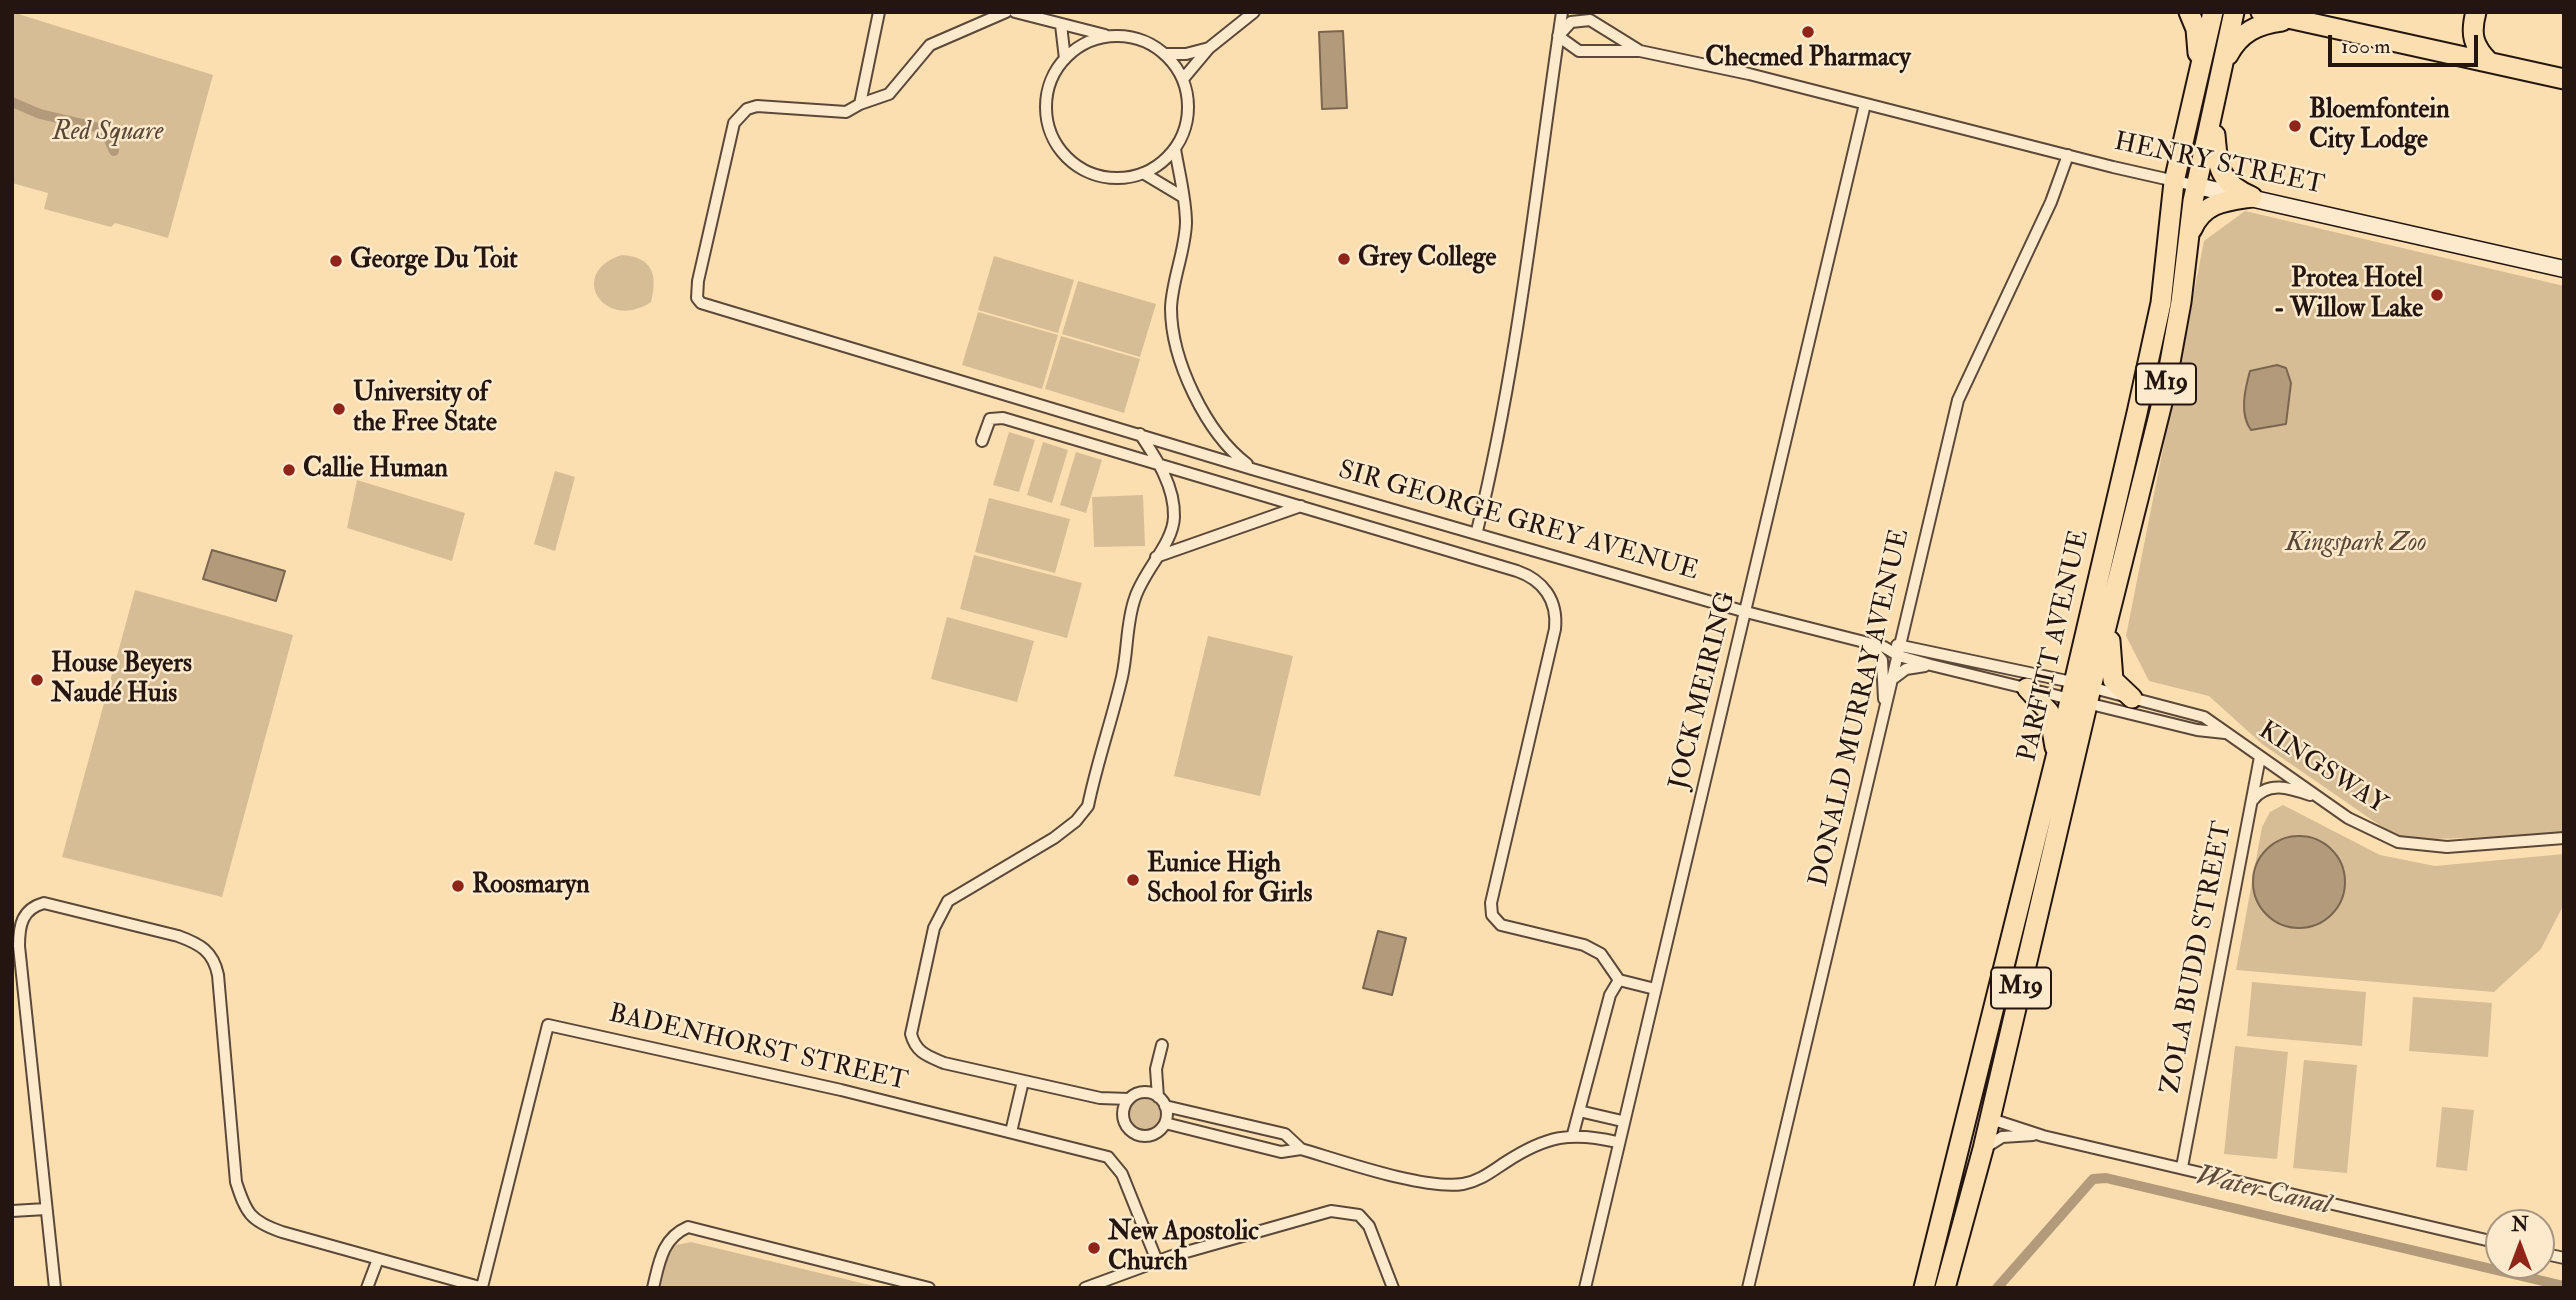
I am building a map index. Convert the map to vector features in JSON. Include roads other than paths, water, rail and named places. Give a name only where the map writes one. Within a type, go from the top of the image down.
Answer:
[{"type":"highway","points":[[2189,12],[2196,29],[2200,72]]},
{"type":"highway","name":"PARFITT AVENUE","points":[[1945,1288],[1991,1119],[2019,999],[2121,478],[2161,303],[2174,182],[2213,12]]},
{"type":"highway","name":"PARFITT AVENUE","points":[[1924,1288],[2056,755],[2109,616],[2164,394],[2181,302],[2197,186],[2234,12]]},
{"type":"highway","points":[[2261,12],[2564,79]]},
{"type":"highway","points":[[2476,12],[2473,38],[2475,46],[2489,62]]},
{"type":"highway","points":[[2221,72],[2230,52],[2244,34],[2264,23],[2294,19]]},
{"type":"highway","points":[[2212,109],[2219,170],[2236,189],[2252,197]]},
{"type":"highway","points":[[2188,237],[2196,220],[2212,205],[2252,197]]},
{"type":"highway","points":[[2121,478],[2140,464],[2153,416],[2164,394]]},
{"type":"highway","points":[[2109,616],[2113,680],[2132,698]]},
{"type":"highway","points":[[2027,688],[2049,712],[2056,755]]},
{"type":"highway","points":[[1975,1084],[1990,1072],[2003,1021],[2019,999]]},
{"type":"highway","points":[[1937,1241],[1951,1221],[1974,1134],[1991,1119]]},
{"type":"street","points":[[860,104],[879,12]]},
{"type":"street","points":[[860,104],[889,94],[930,45],[1006,12]]},
{"type":"street","points":[[1015,12],[1111,37],[1139,40],[1164,54],[1183,79],[1188,115],[1175,149],[1155,167],[1143,173],[1114,178],[1100,176],[1073,163],[1055,141],[1046,113],[1050,84],[1065,59],[1086,44],[1111,37]]},
{"type":"street","points":[[1183,79],[1209,48],[1254,12]]},
{"type":"street","points":[[1477,531],[1511,378],[1562,12]]},
{"type":"street","points":[[1558,36],[1578,16],[1596,22],[1640,51]]},
{"type":"street","points":[[1061,25],[1065,59]]},
{"type":"street","points":[[1558,36],[1579,51],[1640,51]]},
{"type":"street","points":[[1164,54],[1186,54],[1209,48]]},
{"type":"street","name":"HENRY STREET","points":[[1640,51],[1749,74],[2174,182],[2252,197],[2564,269]]},
{"type":"street","name":"SIR GEORGE GREY AVENUE","points":[[860,104],[846,113],[757,106],[739,115],[734,123],[698,281],[697,298],[701,303],[1252,469],[1477,531],[1746,612],[1884,647],[1899,656],[2027,688],[2081,693]]},
{"type":"street","name":"JOCK MEIRING","points":[[1585,1288],[1617,1142],[1746,612],[1865,104]]},
{"type":"street","points":[[1175,149],[1186,226],[1171,307],[1176,349],[1214,431],[1232,453],[1252,469]]},
{"type":"street","name":"DONALD MURRAY AVENUE","points":[[1748,1288],[1958,400],[2055,193],[2068,155]]},
{"type":"street","points":[[1143,173],[1183,197]]},
{"type":"street","points":[[982,441],[990,419],[1003,418],[1517,571],[1535,579],[1554,605],[1555,629],[1491,902],[1492,915],[1501,925],[1584,945],[1601,954],[1619,980],[1655,989]]},
{"type":"street","points":[[1129,1100],[1100,1098],[944,1063],[922,1054],[916,1048],[911,1034],[931,938],[937,918],[948,901],[1054,838],[1076,821],[1088,806],[1121,678],[1130,612],[1139,584],[1169,538],[1174,518],[1172,497],[1160,464],[1140,434]]},
{"type":"street","points":[[1156,557],[1301,506]]},
{"type":"street","points":[[1866,642],[1882,660],[1884,719]]},
{"type":"street","name":"SIR GEORGE GREY AVENUE","points":[[1884,647],[1902,644],[2081,693]]},
{"type":"street","points":[[1894,678],[1906,669],[1931,665]]},
{"type":"street","name":"KINGSWAY","points":[[2081,693],[2132,698],[2204,717],[2368,829],[2416,846],[2447,847],[2564,838]]},
{"type":"street","name":"KINGSWAY","points":[[2081,693],[2197,730],[2225,733]]},
{"type":"street","name":"ZOLA BUDD STREET","points":[[2182,1167],[2260,757]]},
{"type":"street","points":[[2251,803],[2262,791],[2274,787],[2323,800]]},
{"type":"street","points":[[55,1288],[19,946],[20,923],[25,914],[34,906],[52,904],[178,936],[207,949],[218,975],[236,1182],[246,1210],[267,1227],[483,1288]]},
{"type":"street","points":[[1573,1134],[1610,995],[1619,980]]},
{"type":"street","name":"BADENHORST STREET","points":[[483,1288],[548,1025],[841,1090],[1108,1157],[1122,1174],[1157,1261]]},
{"type":"street","points":[[1123,1112],[1129,1100],[1140,1093],[1156,1069],[1162,1045]]},
{"type":"street","points":[[1156,1069],[1165,1123]]},
{"type":"street","points":[[1011,1132],[1023,1081]]},
{"type":"street","points":[[1140,1093],[1161,1102],[1285,1134],[1301,1149]]},
{"type":"street","points":[[1100,1098],[1123,1112],[1129,1129],[1142,1136],[1158,1131],[1165,1123]]},
{"type":"street","points":[[1579,1111],[1622,1121]]},
{"type":"street","points":[[1991,1119],[2043,1136],[2485,1240]]},
{"type":"street","points":[[1165,1123],[1281,1152],[1301,1149],[1428,1183],[1448,1185],[1482,1178],[1527,1149],[1573,1134],[1617,1142]]},
{"type":"street","points":[[1983,1149],[2002,1137],[2043,1136]]},
{"type":"street","points":[[12,1211],[47,1209]]},
{"type":"street","points":[[1085,1288],[1157,1261],[1317,1213],[1348,1212],[1359,1215],[1368,1226],[1394,1288]]},
{"type":"street","points":[[653,1288],[661,1254],[668,1241],[678,1231],[688,1227],[929,1288]]},
{"type":"street","points":[[367,1288],[378,1259]]},
{"type":"waterway","points":[[12,102],[40,114],[104,129],[114,151]]},
{"type":"waterway","name":"Water Canal","points":[[1997,1288],[2093,1179],[2106,1178],[2564,1286]]},
{"type":"place","name":"Checmed Pharmacy","points":[[1808,32]]},
{"type":"place","name":"Bloemfontein City Lodge","points":[[2295,126]]},
{"type":"place","name":"Grey College","points":[[1344,259]]},
{"type":"place","name":"George Du Toit","points":[[336,261]]},
{"type":"place","name":"Protea Hotel - Willow Lake","points":[[2437,295]]},
{"type":"place","name":"University of the Free State","points":[[339,409]]},
{"type":"place","name":"Callie Human","points":[[289,470]]},
{"type":"place","name":"House Beyers Naudé Huis","points":[[37,680]]},
{"type":"place","name":"Eunice High School for Girls","points":[[1133,880]]},
{"type":"place","name":"Roosmaryn","points":[[458,886]]},
{"type":"place","name":"New Apostolic Church","points":[[1094,1248]]},
{"type":"park label","name":"Red Square","points":[[108,133]]},
{"type":"park label","name":"Kingspark Zoo","points":[[2356,544]]}]
